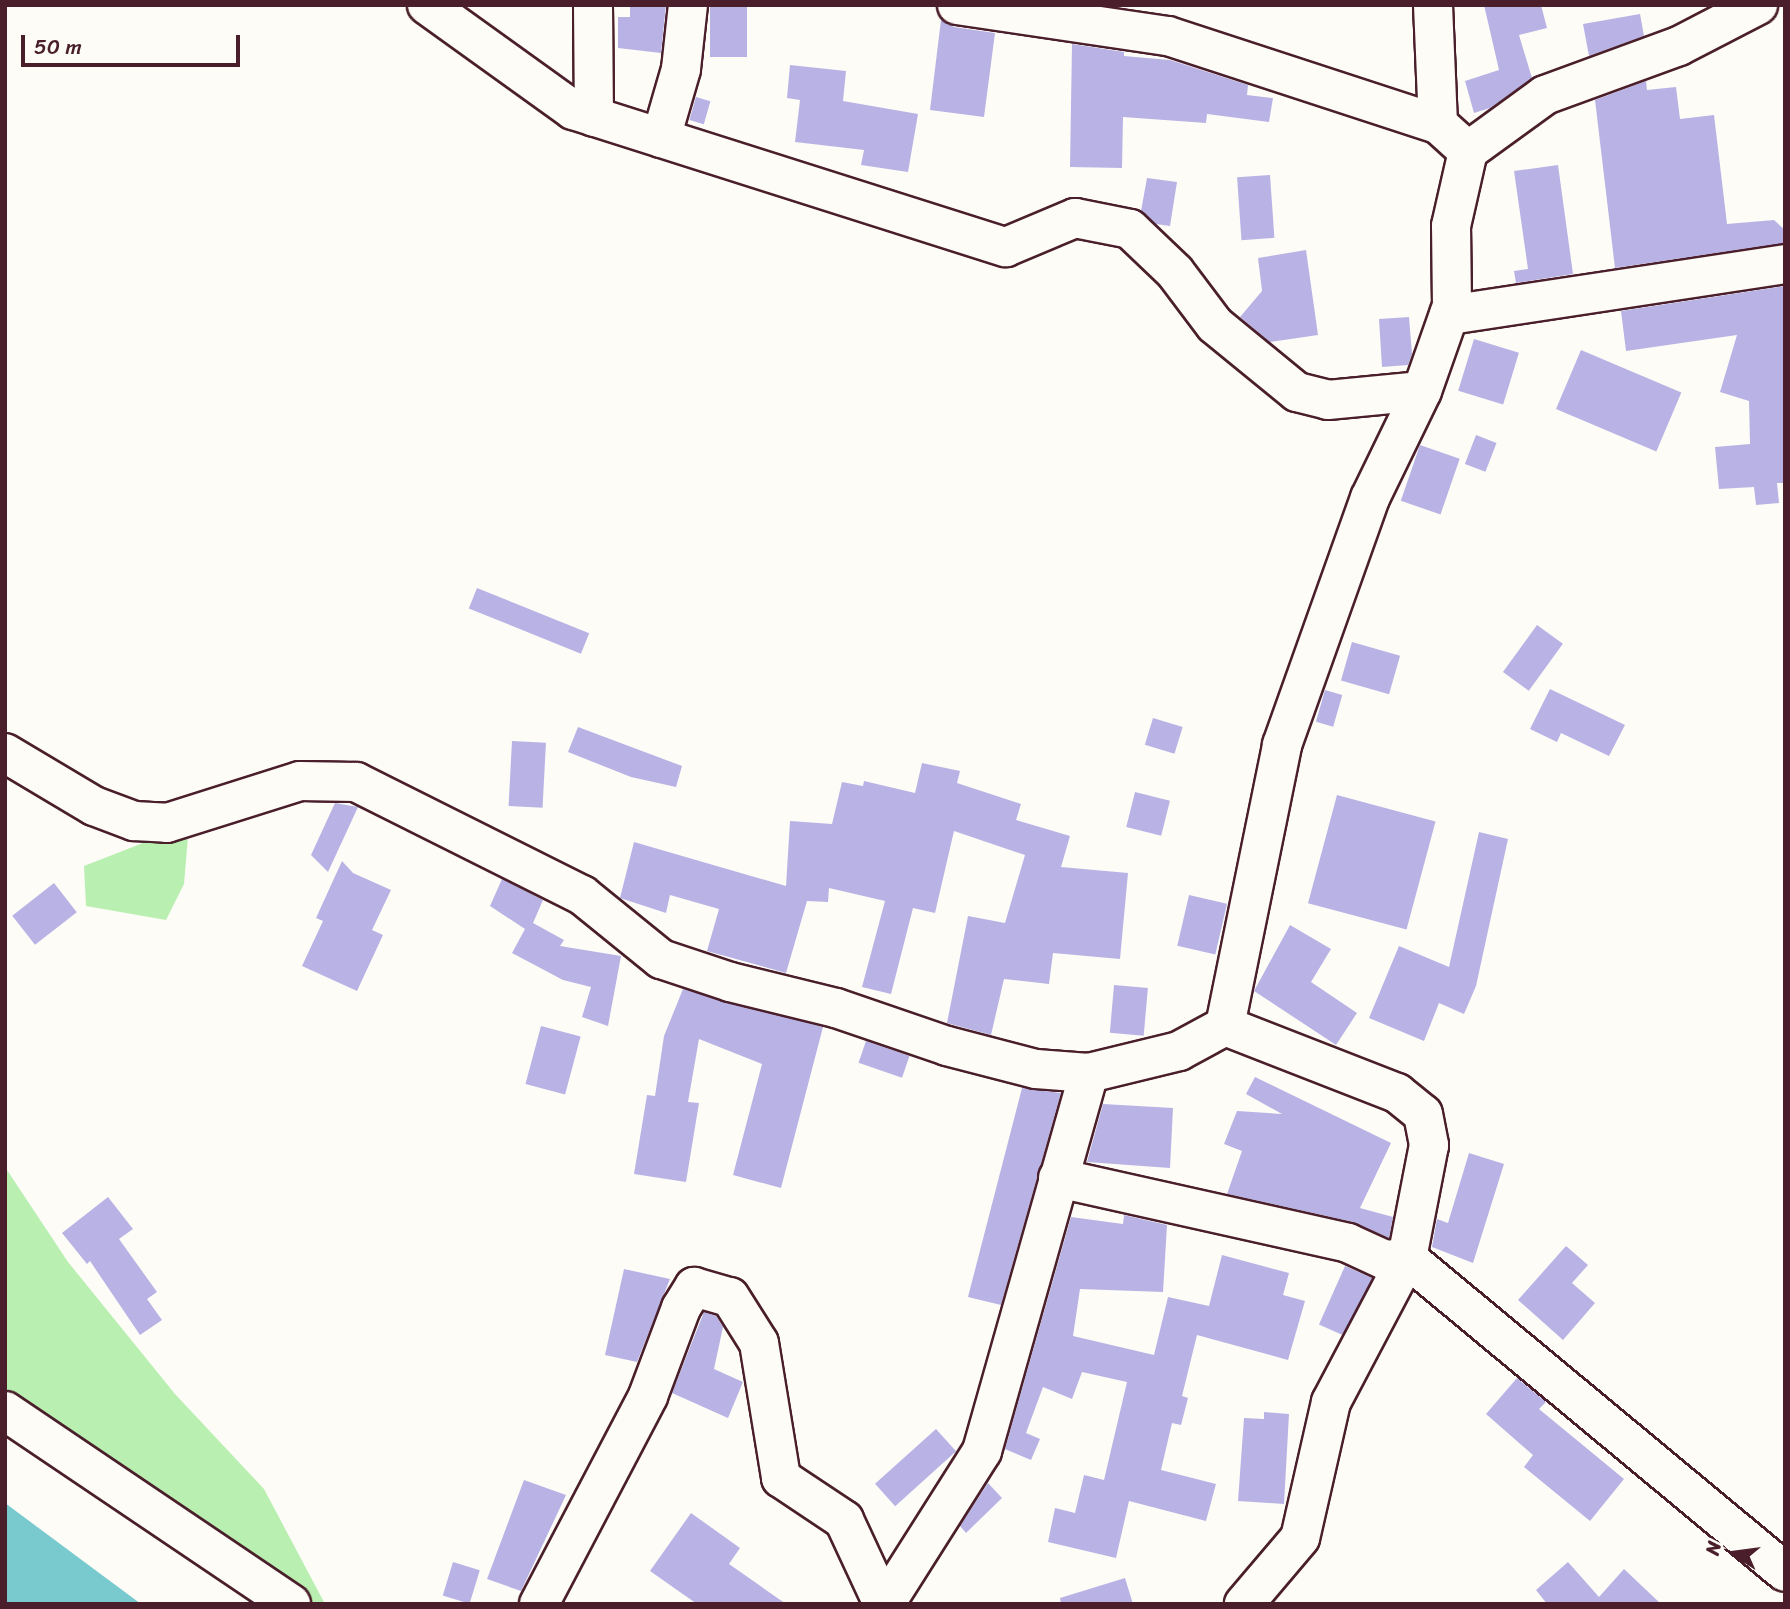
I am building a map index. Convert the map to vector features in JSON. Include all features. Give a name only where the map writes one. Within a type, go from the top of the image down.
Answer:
[{"type":"street","points":[[427,5],[573,110],[594,117],[1006,247],[1075,218],[1130,229],[1175,272],[1214,325],[1297,393],[1328,400],[1422,391]]},
{"type":"street","points":[[593,5],[594,117]]},
{"type":"street","points":[[661,138],[681,69],[688,5]]},
{"type":"street","points":[[957,5],[1168,36],[1438,124],[1468,151]]},
{"type":"street","points":[[1433,5],[1438,124]]},
{"type":"street","points":[[1225,1026],[1282,745],[1325,614],[1370,498],[1422,391],[1449,315],[1451,226],[1468,151],[1545,95],[1679,46],[1758,5]]},
{"type":"street","points":[[1449,315],[1785,264]]},
{"type":"street","points":[[5,752],[94,806],[134,821],[167,823],[300,781],[356,782],[582,895],[661,959],[730,982],[836,1008],[1001,1062],[1089,1073],[1179,1051],[1225,1026],[1397,1093],[1423,1114],[1429,1145],[1408,1258],[1331,1402],[1300,1538],[1244,1604]]},
{"type":"street","points":[[884,1604],[982,1451],[1089,1073]]},
{"type":"street","points":[[1058,1178],[1348,1243],[1385,1260],[1408,1258],[1785,1572]]},
{"type":"street","points":[[539,1604],[648,1395],[681,1308],[694,1287],[730,1297],[759,1343],[781,1478],[844,1520],[884,1604]]},
{"type":"street","points":[[5,1411],[291,1604]]},
{"type":"green space","points":[[189,825],[184,884],[166,920],[86,906],[84,866]]},
{"type":"green space","points":[[5,1167],[68,1262],[175,1394],[264,1489],[325,1604],[312,1604],[202,1524],[5,1393]]},
{"type":"water","points":[[5,1503],[141,1604],[5,1604]]},
{"type":"building","points":[[630,5],[666,5],[661,53],[618,48],[618,17],[630,17]]},
{"type":"building","points":[[710,5],[747,5],[747,57],[710,57]]},
{"type":"building","points":[[1484,5],[1541,5],[1547,28],[1519,35],[1532,78],[1490,108],[1474,113],[1465,81],[1499,70]]},
{"type":"building","points":[[1640,14],[1644,36],[1589,56],[1583,24]]},
{"type":"building","points":[[941,20],[954,27],[995,33],[984,117],[930,110]]},
{"type":"building","points":[[1072,44],[1124,52],[1124,56],[1170,60],[1248,85],[1247,95],[1273,98],[1269,122],[1207,114],[1206,123],[1123,117],[1122,168],[1070,167]]},
{"type":"building","points":[[790,65],[846,71],[843,101],[918,114],[908,172],[861,165],[864,150],[795,142],[800,100],[787,98]]},
{"type":"building","points":[[1646,81],[1647,90],[1676,87],[1680,119],[1714,115],[1727,224],[1774,220],[1785,230],[1785,243],[1615,268],[1595,100]]},
{"type":"building","points":[[696,97],[710,101],[704,124],[689,120]]},
{"type":"building","points":[[1558,165],[1573,274],[1516,283],[1514,271],[1528,269],[1514,171]]},
{"type":"building","points":[[1270,175],[1274,238],[1241,240],[1237,177]]},
{"type":"building","points":[[1147,178],[1177,182],[1170,226],[1156,224],[1141,211]]},
{"type":"building","points":[[1306,250],[1318,335],[1270,342],[1240,317],[1262,291],[1258,258]]},
{"type":"building","points":[[1785,286],[1785,483],[1777,483],[1779,503],[1756,505],[1754,487],[1719,489],[1715,447],[1750,444],[1749,401],[1720,392],[1737,335],[1626,351],[1621,311]]},
{"type":"building","points":[[1409,317],[1412,354],[1408,365],[1382,367],[1379,319]]},
{"type":"building","points":[[1474,339],[1519,353],[1503,404],[1458,391]]},
{"type":"building","points":[[1581,350],[1681,393],[1656,452],[1556,409]]},
{"type":"building","points":[[1476,435],[1497,443],[1485,472],[1465,464]]},
{"type":"building","points":[[1420,445],[1460,459],[1441,514],[1401,501]]},
{"type":"building","points":[[477,588],[589,633],[581,654],[469,608]]},
{"type":"building","points":[[1537,625],[1563,644],[1529,691],[1503,672]]},
{"type":"building","points":[[1352,642],[1400,656],[1389,694],[1341,680]]},
{"type":"building","points":[[1550,689],[1625,725],[1609,756],[1561,733],[1557,742],[1530,729]]},
{"type":"building","points":[[1325,690],[1342,695],[1333,727],[1316,722]]},
{"type":"building","points":[[1153,718],[1183,727],[1174,754],[1145,745]]},
{"type":"building","points":[[578,727],[682,766],[676,787],[631,777],[568,752]]},
{"type":"building","points":[[512,741],[546,743],[543,808],[509,806]]},
{"type":"building","points":[[922,763],[960,771],[957,783],[1021,804],[1016,820],[1070,836],[1061,867],[1128,873],[1120,959],[1053,953],[1049,984],[1004,979],[991,1035],[947,1023],[968,916],[1005,923],[1025,855],[954,831],[935,913],[913,908],[891,994],[862,987],[885,901],[829,888],[828,902],[807,901],[786,973],[707,951],[719,909],[670,895],[666,913],[620,898],[634,842],[786,886],[790,821],[832,824],[842,782],[863,786],[864,781],[915,793]]},
{"type":"building","points":[[1135,792],[1170,801],[1161,836],[1126,827]]},
{"type":"building","points":[[1337,795],[1436,821],[1407,930],[1308,903]]},
{"type":"building","points":[[335,803],[358,807],[328,872],[311,855]]},
{"type":"building","points":[[1479,832],[1508,839],[1476,986],[1464,1014],[1439,1003],[1424,1041],[1369,1018],[1399,946],[1449,967]]},
{"type":"building","points":[[342,861],[353,873],[391,890],[372,930],[383,935],[357,991],[302,966],[323,921],[316,918]]},
{"type":"building","points":[[502,879],[543,900],[533,923],[564,940],[560,946],[621,956],[608,1026],[582,1017],[591,987],[563,980],[512,953],[525,929],[490,906]]},
{"type":"building","points":[[54,883],[77,912],[35,945],[12,916]]},
{"type":"building","points":[[1189,895],[1227,904],[1215,954],[1177,946]]},
{"type":"building","points":[[1290,925],[1331,949],[1311,982],[1357,1013],[1336,1045],[1254,991]]},
{"type":"building","points":[[1114,985],[1148,988],[1144,1036],[1110,1033]]},
{"type":"building","points":[[683,989],[823,1027],[781,1188],[733,1175],[762,1064],[699,1039],[688,1102],[699,1103],[686,1182],[634,1174],[647,1095],[655,1096],[664,1036]]},
{"type":"building","points":[[541,1026],[581,1037],[565,1095],[525,1084]]},
{"type":"building","points":[[866,1041],[909,1056],[902,1078],[859,1063]]},
{"type":"building","points":[[1255,1077],[1391,1143],[1360,1208],[1393,1217],[1389,1238],[1353,1222],[1227,1194],[1242,1151],[1224,1144],[1237,1111],[1282,1114],[1246,1094]]},
{"type":"building","points":[[1022,1088],[1061,1093],[1001,1305],[968,1297]]},
{"type":"building","points":[[1103,1104],[1173,1108],[1170,1168],[1087,1162]]},
{"type":"building","points":[[1469,1153],[1504,1164],[1473,1263],[1432,1247],[1437,1219],[1448,1223]]},
{"type":"building","points":[[108,1197],[133,1229],[119,1239],[157,1292],[147,1299],[162,1320],[140,1335],[90,1261],[87,1264],[62,1233]]},
{"type":"building","points":[[1124,1215],[1167,1225],[1163,1292],[1080,1289],[1073,1336],[1154,1355],[1168,1297],[1209,1306],[1222,1255],[1289,1273],[1283,1295],[1305,1301],[1288,1360],[1197,1335],[1182,1396],[1188,1398],[1181,1425],[1172,1423],[1161,1470],[1216,1484],[1206,1521],[1129,1501],[1116,1558],[1048,1542],[1055,1508],[1075,1513],[1084,1475],[1104,1480],[1127,1382],[1082,1372],[1072,1399],[1043,1387],[1026,1433],[1040,1439],[1031,1460],[1005,1449],[1071,1217],[1123,1224]]},
{"type":"building","points":[[1566,1246],[1588,1265],[1572,1283],[1595,1303],[1563,1340],[1518,1300]]},
{"type":"building","points":[[1345,1266],[1372,1278],[1346,1337],[1319,1324]]},
{"type":"building","points":[[624,1269],[670,1279],[637,1362],[605,1355]]},
{"type":"building","points":[[704,1312],[716,1316],[723,1327],[714,1369],[743,1382],[728,1418],[672,1393]]},
{"type":"building","points":[[1517,1378],[1546,1402],[1539,1409],[1624,1479],[1590,1521],[1524,1467],[1533,1455],[1486,1414]]},
{"type":"building","points":[[1264,1412],[1289,1414],[1284,1504],[1238,1501],[1244,1418],[1264,1419]]},
{"type":"building","points":[[936,1429],[956,1451],[895,1506],[875,1484]]},
{"type":"building","points":[[524,1480],[566,1495],[521,1591],[487,1579]]},
{"type":"building","points":[[988,1483],[1002,1498],[966,1533],[960,1526]]},
{"type":"building","points":[[691,1513],[740,1548],[729,1564],[786,1604],[697,1604],[650,1571]]},
{"type":"building","points":[[453,1562],[480,1570],[470,1604],[443,1595]]},
{"type":"building","points":[[1568,1562],[1599,1597],[1624,1569],[1661,1604],[1547,1604],[1536,1590]]},
{"type":"building","points":[[1125,1578],[1133,1604],[1061,1604],[1060,1598]]}]
